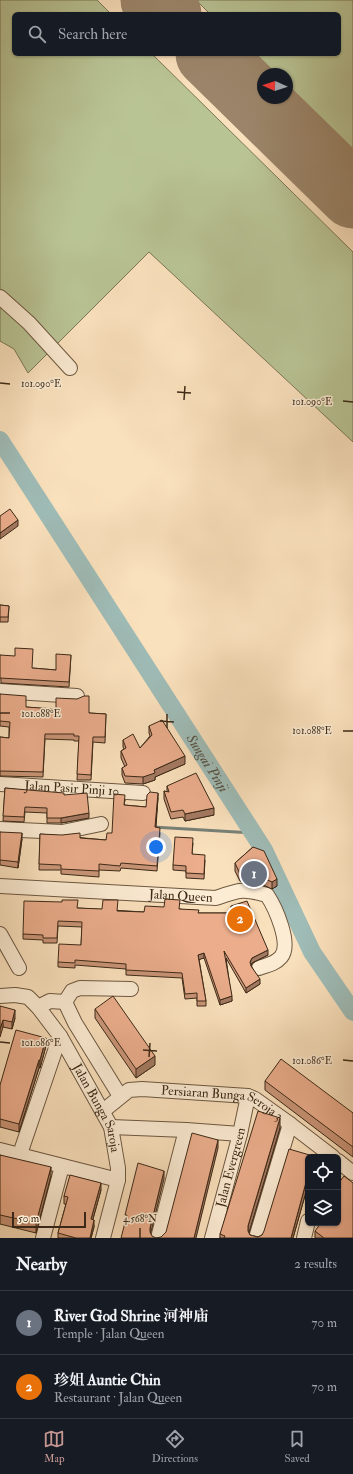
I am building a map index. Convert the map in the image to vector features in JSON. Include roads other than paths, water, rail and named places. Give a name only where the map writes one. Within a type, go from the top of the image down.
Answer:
[{"type":"street","points":[[0,297],[29,323],[70,368]]},
{"type":"street","points":[[0,691],[77,696]]},
{"type":"street","name":"Jalan Pasir Pinji 10","points":[[0,784],[143,793]]},
{"type":"street","points":[[0,829],[62,832],[100,824]]},
{"type":"street","name":"Jalan Queen","points":[[0,886],[216,898],[233,892],[245,890],[267,895],[271,900],[282,929],[285,948],[282,956],[275,963],[259,968]]},
{"type":"street","points":[[0,934],[19,968]]},
{"type":"street","points":[[66,1002],[72,991],[80,988],[132,989]]},
{"type":"street","name":"Jalan Bunga Saroja","points":[[0,996],[14,995],[28,998],[38,1007],[60,1036],[111,1127],[118,1168],[118,1180],[103,1238]]},
{"type":"street","points":[[38,1007],[50,1001],[66,1002]]},
{"type":"street","points":[[66,1002],[75,1024],[120,1096]]},
{"type":"street","points":[[20,1154],[60,1036]]},
{"type":"street","name":"Persiaran Bunga Seroja 3","points":[[103,1111],[129,1090],[142,1089],[248,1096],[254,1098],[290,1124],[328,1154]]},
{"type":"street","name":"Jalan Evergreen","points":[[212,1238],[240,1134],[248,1096]]},
{"type":"street","points":[[256,1238],[290,1124]]},
{"type":"street","points":[[111,1127],[240,1134]]},
{"type":"street","points":[[158,1238],[186,1130]]},
{"type":"street","points":[[0,1150],[118,1180]]},
{"type":"street","name":"Persiaran Bunga Seroja 3","points":[[341,1164],[353,1173]]},
{"type":"street","points":[[43,1238],[62,1166]]},
{"type":"street","points":[[304,1238],[307,1226]]},
{"type":"waterway","name":"Sungai Pinji","points":[[0,440],[264,850],[312,952],[353,1012]]},
{"type":"waterway","points":[[153,827],[253,833]]},
{"type":"place","name":"River God Shrine 河神庙","points":[[254,874]]},
{"type":"place","name":"珍姐 Auntie Chin","points":[[240,919]]}]
